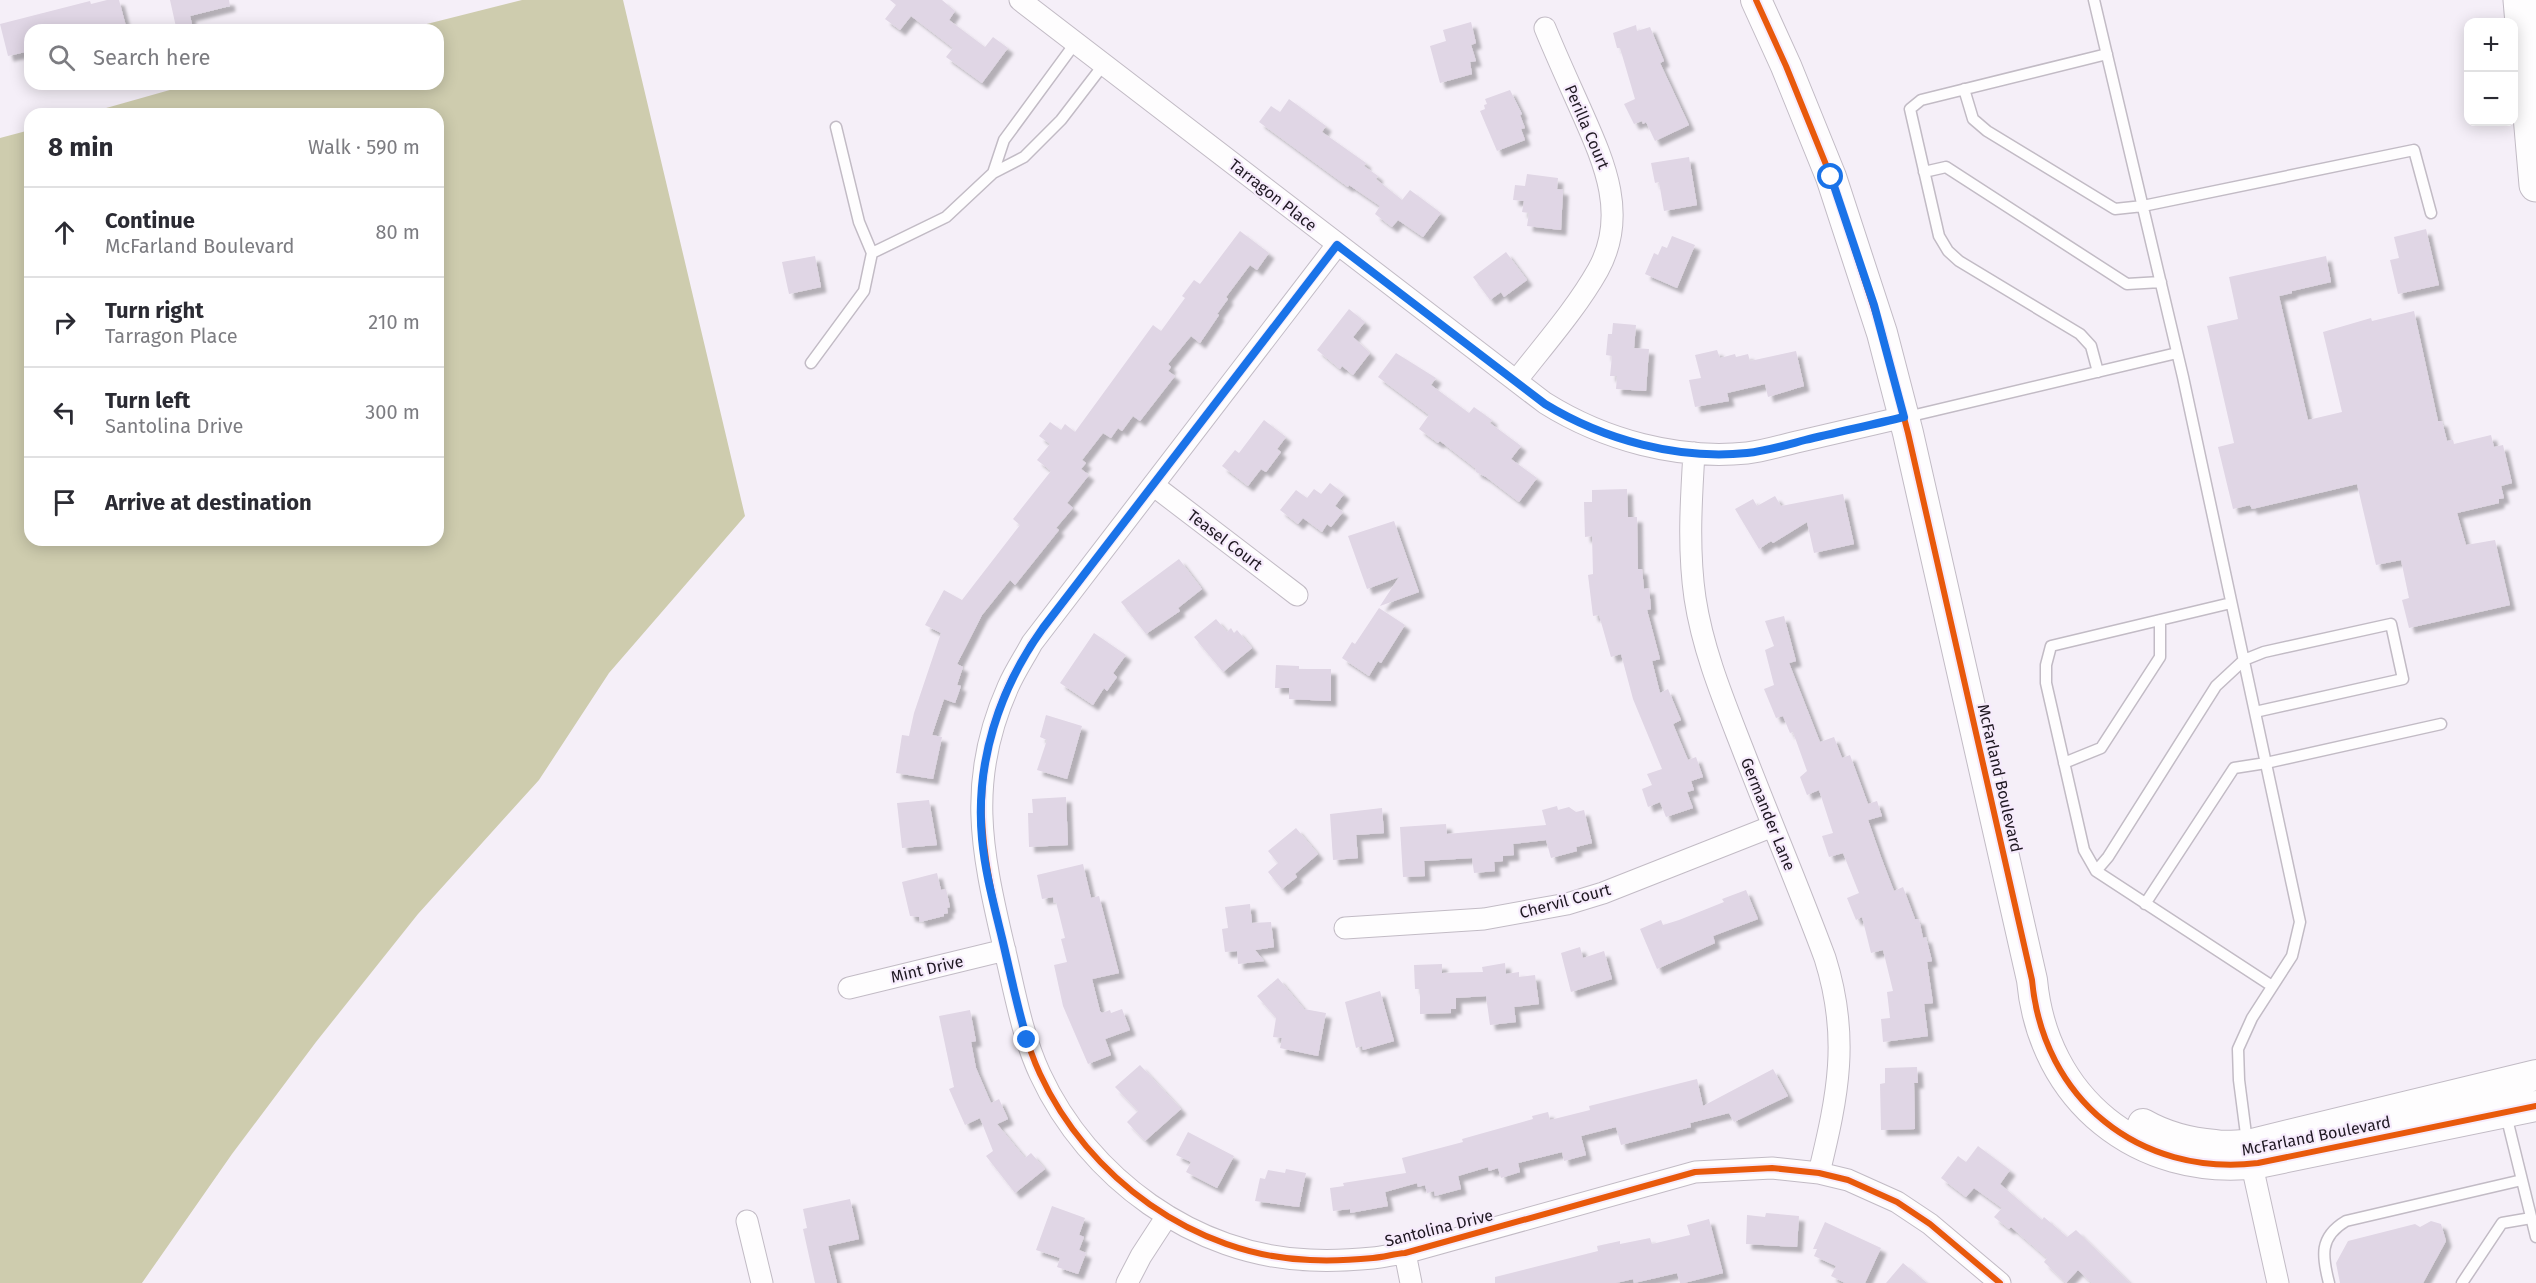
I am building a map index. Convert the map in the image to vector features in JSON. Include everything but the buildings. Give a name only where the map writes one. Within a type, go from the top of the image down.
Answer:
[{"type":"main road","points":[[2520,0],[2530,54],[2536,185]]},
{"type":"street","name":"Tarragon Place","points":[[1020,0],[1516,381],[1560,412],[1593,429],[1669,450],[1712,455],[1749,453],[1904,417]]},
{"type":"street","name":"McFarland Boulevard","points":[[1758,1],[1833,185],[1874,305],[1904,417],[2031,980],[2048,1004],[2073,1057],[2097,1089],[2116,1106],[2152,1129],[2173,1137],[2249,1154],[2536,1106]]},
{"type":"street","name":"Perilla Court","points":[[1516,381],[1588,286],[1605,253],[1611,225],[1611,197],[1606,169],[1545,28]]},
{"type":"street","name":"Santolina Drive","points":[[1337,245],[1032,643],[1009,684],[995,719],[983,775],[981,830],[986,868],[1030,1048],[1058,1107],[1098,1160],[1125,1185],[1167,1216],[1218,1240],[1282,1257],[1329,1260],[1376,1258],[1405,1253],[1695,1172],[1753,1167],[1819,1173],[1860,1185],[1914,1212],[2000,1283]]},
{"type":"street","name":"Germander Lane","points":[[1694,453],[1691,551],[1695,597],[1702,635],[1719,689],[1825,958],[1838,1014],[1840,1063],[1836,1101],[1819,1173]]},
{"type":"street","name":"Teasel Court","points":[[1153,485],[1297,596]]},
{"type":"street","name":"Chervil Court","points":[[1345,928],[1484,919],[1567,904],[1603,893],[1773,826]]},
{"type":"street","name":"Mint Drive","points":[[849,988],[1005,950]]},
{"type":"street","name":"McFarland Boulevard","points":[[2249,1154],[2536,1075]]},
{"type":"street","points":[[2249,1154],[2278,1283]]},
{"type":"street","points":[[1127,1283],[1167,1216]]},
{"type":"street","points":[[747,1221],[762,1283]]},
{"type":"street","points":[[1405,1253],[1412,1283]]},
{"type":"lane","points":[[2094,0],[2177,353],[2300,922],[2292,956],[2252,1018],[2238,1048],[2239,1080],[2249,1154]]},
{"type":"lane","points":[[993,173],[1004,140],[1076,42]]},
{"type":"lane","points":[[2098,372],[2091,346],[2080,334],[1959,261],[1948,251],[1939,236],[1910,109],[1921,100],[2107,54]]},
{"type":"lane","points":[[872,253],[946,217],[993,173],[1024,157],[1061,120],[1104,64]]},
{"type":"lane","points":[[1964,89],[1973,119],[1987,131],[2115,209],[2143,206],[2414,150],[2431,213]]},
{"type":"lane","points":[[811,363],[864,291],[872,253],[859,222],[836,127]]},
{"type":"lane","points":[[1924,172],[1946,167],[2127,284],[2161,282]]},
{"type":"lane","points":[[1904,417],[2177,353]]},
{"type":"lane","points":[[2232,603],[2051,646],[2046,665],[2046,683],[2084,850],[2096,872],[2272,986]]},
{"type":"lane","points":[[2064,763],[2101,748],[2160,657],[2160,620]]},
{"type":"lane","points":[[2096,872],[2108,857],[2216,686],[2244,660],[2264,652],[2391,624],[2403,678],[2255,712]]},
{"type":"lane","points":[[2145,904],[2234,768],[2441,724]]},
{"type":"lane","points":[[2505,1112],[2536,1237]]},
{"type":"lane","points":[[2329,1283],[2323,1260],[2324,1248],[2336,1227],[2346,1221],[2522,1180]]},
{"type":"lane","points":[[2462,1283],[2502,1223],[2531,1218]]},
{"type":"shaded area","points":[[522,0],[623,0],[745,516],[609,673],[539,780],[418,914],[316,1042],[232,1154],[142,1283],[0,1283],[0,138],[24,132],[24,546],[444,546],[444,108],[106,108],[170,90],[444,90],[444,24],[427,24]]},
{"type":"cycle path","points":[[1756,0],[1786,66],[1831,177],[1882,333],[1908,433],[2040,1023],[2055,1061],[2077,1094],[2105,1121],[2137,1143],[2174,1157],[2215,1164],[2258,1163],[2536,1106]]},
{"type":"cycle path","points":[[1337,245],[1032,643],[1011,681],[995,721],[987,753],[983,784],[984,845],[989,876],[1023,1026],[1040,1074],[1061,1112],[1086,1146],[1116,1178],[1150,1204],[1187,1227],[1226,1244],[1267,1255],[1334,1260],[1373,1258],[1405,1253],[1695,1172],[1772,1168],[1819,1173],[1848,1180],[1897,1202],[1930,1224],[2000,1283]]},
{"type":"route","points":[[1027,1040],[987,877],[981,830],[981,794],[985,765],[995,719],[1005,692],[1022,659],[1043,628],[1337,245],[1545,404],[1570,418],[1611,435],[1669,450],[1712,455],[1749,453],[1904,417],[1874,305],[1831,177]]}]
